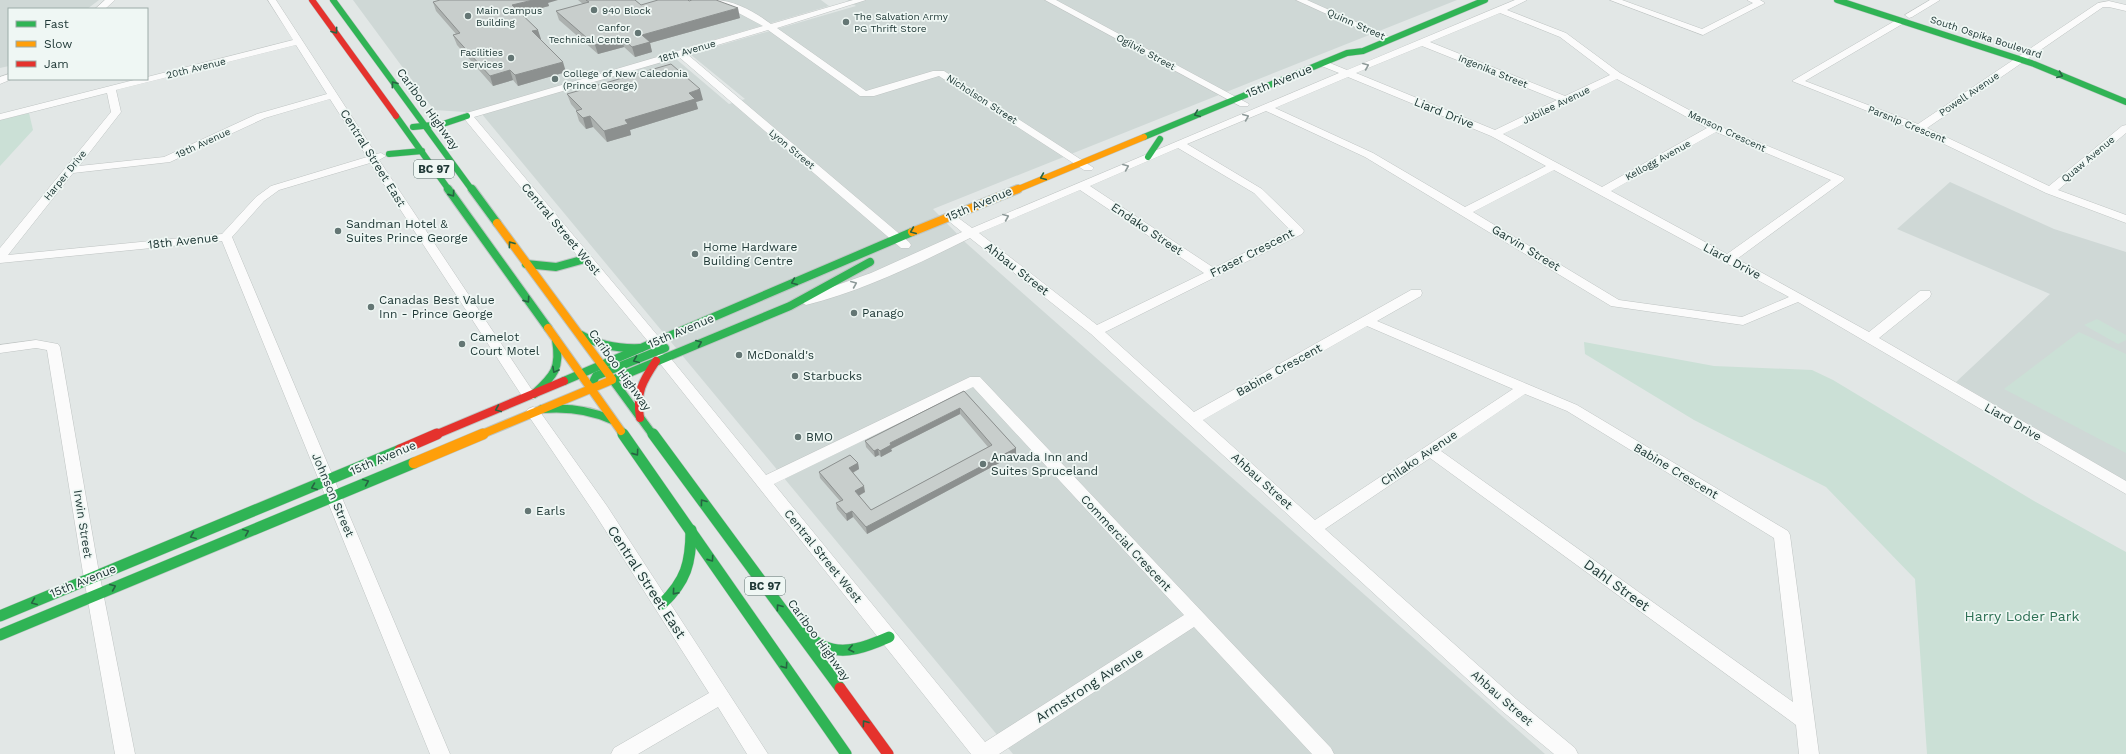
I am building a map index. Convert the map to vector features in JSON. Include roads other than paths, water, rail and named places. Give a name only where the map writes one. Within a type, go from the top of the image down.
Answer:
[{"type":"main road","name":"BC 97","points":[[312,0],[403,124],[614,421],[846,754]]},
{"type":"main road","name":"Cariboo Highway","points":[[333,0],[888,754]]},
{"type":"main road","name":"15th Avenue","points":[[0,616],[93,586],[331,488],[538,410],[590,388],[606,372],[641,348],[660,352],[741,305],[900,244],[953,219],[1084,165],[1234,99],[1347,53],[1363,51],[1485,0]]},
{"type":"main road","name":"South Ospika Boulevard","points":[[1837,0],[1905,18],[2024,57],[2126,93]]},
{"type":"main road","name":"South Ospika Boulevard","points":[[1860,0],[1905,18]]},
{"type":"main road","name":"15th Avenue","points":[[1084,165],[1160,139],[1334,68],[1358,58],[1363,51]]},
{"type":"main road","name":"South Ospika Boulevard","points":[[2024,57],[2126,102]]},
{"type":"main road","points":[[411,107],[429,114],[467,116]]},
{"type":"main road","points":[[403,124],[414,127],[443,124],[467,116]]},
{"type":"main road","points":[[446,154],[448,136],[467,116]]},
{"type":"main road","points":[[389,154],[412,138]]},
{"type":"main road","points":[[1148,157],[1160,139]]},
{"type":"main road","points":[[389,154],[422,152]]},
{"type":"main road","name":"15th Avenue","points":[[0,635],[93,586],[331,488],[531,395],[580,374],[606,372],[790,306],[876,259]]},
{"type":"main road","points":[[526,264],[539,267],[563,268],[585,260]]},
{"type":"main road","points":[[548,294],[553,280],[563,268]]},
{"type":"main road","points":[[576,331],[592,342],[606,347],[624,350],[641,348]]},
{"type":"main road","points":[[531,395],[549,380],[558,368],[560,361],[556,340]]},
{"type":"main road","points":[[606,372],[660,352]]},
{"type":"main road","points":[[641,420],[636,400],[645,376],[660,352]]},
{"type":"main road","points":[[538,410],[585,408],[593,410],[614,421]]},
{"type":"main road","points":[[662,604],[674,595],[690,569],[692,552],[691,530]]},
{"type":"main road","points":[[788,618],[822,646],[831,650],[843,651],[872,644],[888,637]]},
{"type":"street","points":[[100,8],[111,0]]},
{"type":"street","name":"Central Street East","points":[[272,0],[418,229],[531,395]]},
{"type":"street","points":[[718,0],[757,18],[769,27]]},
{"type":"street","points":[[832,0],[841,6]]},
{"type":"street","name":"18th Avenue","points":[[467,116],[862,0]]},
{"type":"street","name":"Ogilvie Street","points":[[1049,0],[1244,104]]},
{"type":"street","name":"Quinn Street","points":[[1300,0],[1389,39]]},
{"type":"street","name":"15th Avenue","points":[[790,306],[832,292],[971,233],[988,224],[1523,0]]},
{"type":"street","points":[[1614,0],[1703,32],[1761,3],[1751,0]]},
{"type":"street","points":[[1905,18],[1936,0]]},
{"type":"street","name":"Powell Avenue","points":[[1919,128],[2101,5],[2109,4],[2126,8]]},
{"type":"street","name":"Manson Crescent","points":[[1500,10],[1563,35],[1617,75],[1715,128],[1840,179],[1728,259]]},
{"type":"street","name":"Parsnip Crescent","points":[[1905,18],[1797,81],[1919,128],[2050,191],[2126,219]]},
{"type":"street","name":"Nicholson Street","points":[[769,27],[864,94],[870,94],[936,73],[941,73],[1084,165]]},
{"type":"street","name":"20th Avenue","points":[[148,80],[299,41]]},
{"type":"street","name":"Ingenika Street","points":[[1421,42],[1565,100]]},
{"type":"street","name":"Lyon Street","points":[[680,53],[900,244]]},
{"type":"street","name":"Liard Drive","points":[[1322,63],[1495,134],[1799,297],[2126,488]]},
{"type":"street","name":"Jubilee Avenue","points":[[1495,134],[1617,75]]},
{"type":"street","name":"20th Avenue","points":[[0,117],[146,80]]},
{"type":"street","name":"Harper Drive","points":[[0,256],[116,112],[111,89]]},
{"type":"street","name":"19th Avenue","points":[[68,170],[166,160],[261,116],[333,95]]},
{"type":"street","name":"Garvin Street","points":[[1267,108],[1369,155],[1616,303],[1743,321],[1799,297]]},
{"type":"street","name":"Central Street West","points":[[467,116],[660,352],[983,754]]},
{"type":"street","name":"Kellogg Avenue","points":[[1601,192],[1715,128]]},
{"type":"street","name":"Quaw Avenue","points":[[2050,191],[2126,128]]},
{"type":"street","name":"Fraser Crescent","points":[[1096,331],[1298,231],[1258,191],[1179,144]]},
{"type":"street","name":"18th Avenue","points":[[0,259],[226,237],[260,199],[275,188],[389,154]]},
{"type":"street","points":[[1465,212],[1554,166]]},
{"type":"street","name":"Endako Street","points":[[1081,185],[1213,273]]},
{"type":"street","name":"Ahbau Street","points":[[953,219],[1096,331],[1315,528],[1508,705],[1568,754]]},
{"type":"street","name":"Johnson Street","points":[[226,237],[256,313],[331,488],[440,754]]},
{"type":"street","name":"Babine Crescent","points":[[1193,419],[1416,293]]},
{"type":"street","points":[[1870,338],[1925,294]]},
{"type":"street","name":"Babine Crescent","points":[[1366,322],[1572,408],[1782,535],[1809,754]]},
{"type":"street","name":"Irwin Street","points":[[0,349],[36,344],[53,347],[93,586],[125,754]]},
{"type":"street","name":"Commercial Crescent","points":[[764,483],[975,380],[1324,754]]},
{"type":"street","name":"Chilako Avenue","points":[[1315,528],[1524,388]]},
{"type":"street","name":"Central Street East","points":[[538,410],[758,754]]},
{"type":"street","name":"Dahl Street","points":[[1430,451],[1804,720]]},
{"type":"street","name":"Armstrong Avenue","points":[[983,754],[1195,617]]},
{"type":"street","points":[[621,754],[720,696]]},
{"type":"place","name":"940 Block","points":[[594,10]]},
{"type":"place","name":"Main Campus Building","points":[[468,16]]},
{"type":"place","name":"The Salvation Army PG Thrift Store","points":[[846,22]]},
{"type":"place","name":"Canfor Technical Centre","points":[[638,33]]},
{"type":"place","name":"Facilities Services","points":[[511,58]]},
{"type":"place","name":"College of New Caledonia (Prince George)","points":[[555,79]]},
{"type":"place","name":"Sandman Hotel & Suites Prince George","points":[[338,231]]},
{"type":"place","name":"Home Hardware Building Centre","points":[[695,254]]},
{"type":"place","name":"Canadas Best Value Inn - Prince George","points":[[371,307]]},
{"type":"place","name":"Panago","points":[[854,313]]},
{"type":"place","name":"Camelot Court Motel","points":[[462,344]]},
{"type":"place","name":"McDonald's","points":[[739,355]]},
{"type":"place","name":"Starbucks","points":[[795,376]]},
{"type":"place","name":"BMO","points":[[798,437]]},
{"type":"place","name":"Anavada Inn and Suites Spruceland","points":[[983,464]]},
{"type":"place","name":"Earls","points":[[528,511]]},
{"type":"park label","name":"Harry Loder Park","points":[[2022,616]]}]
